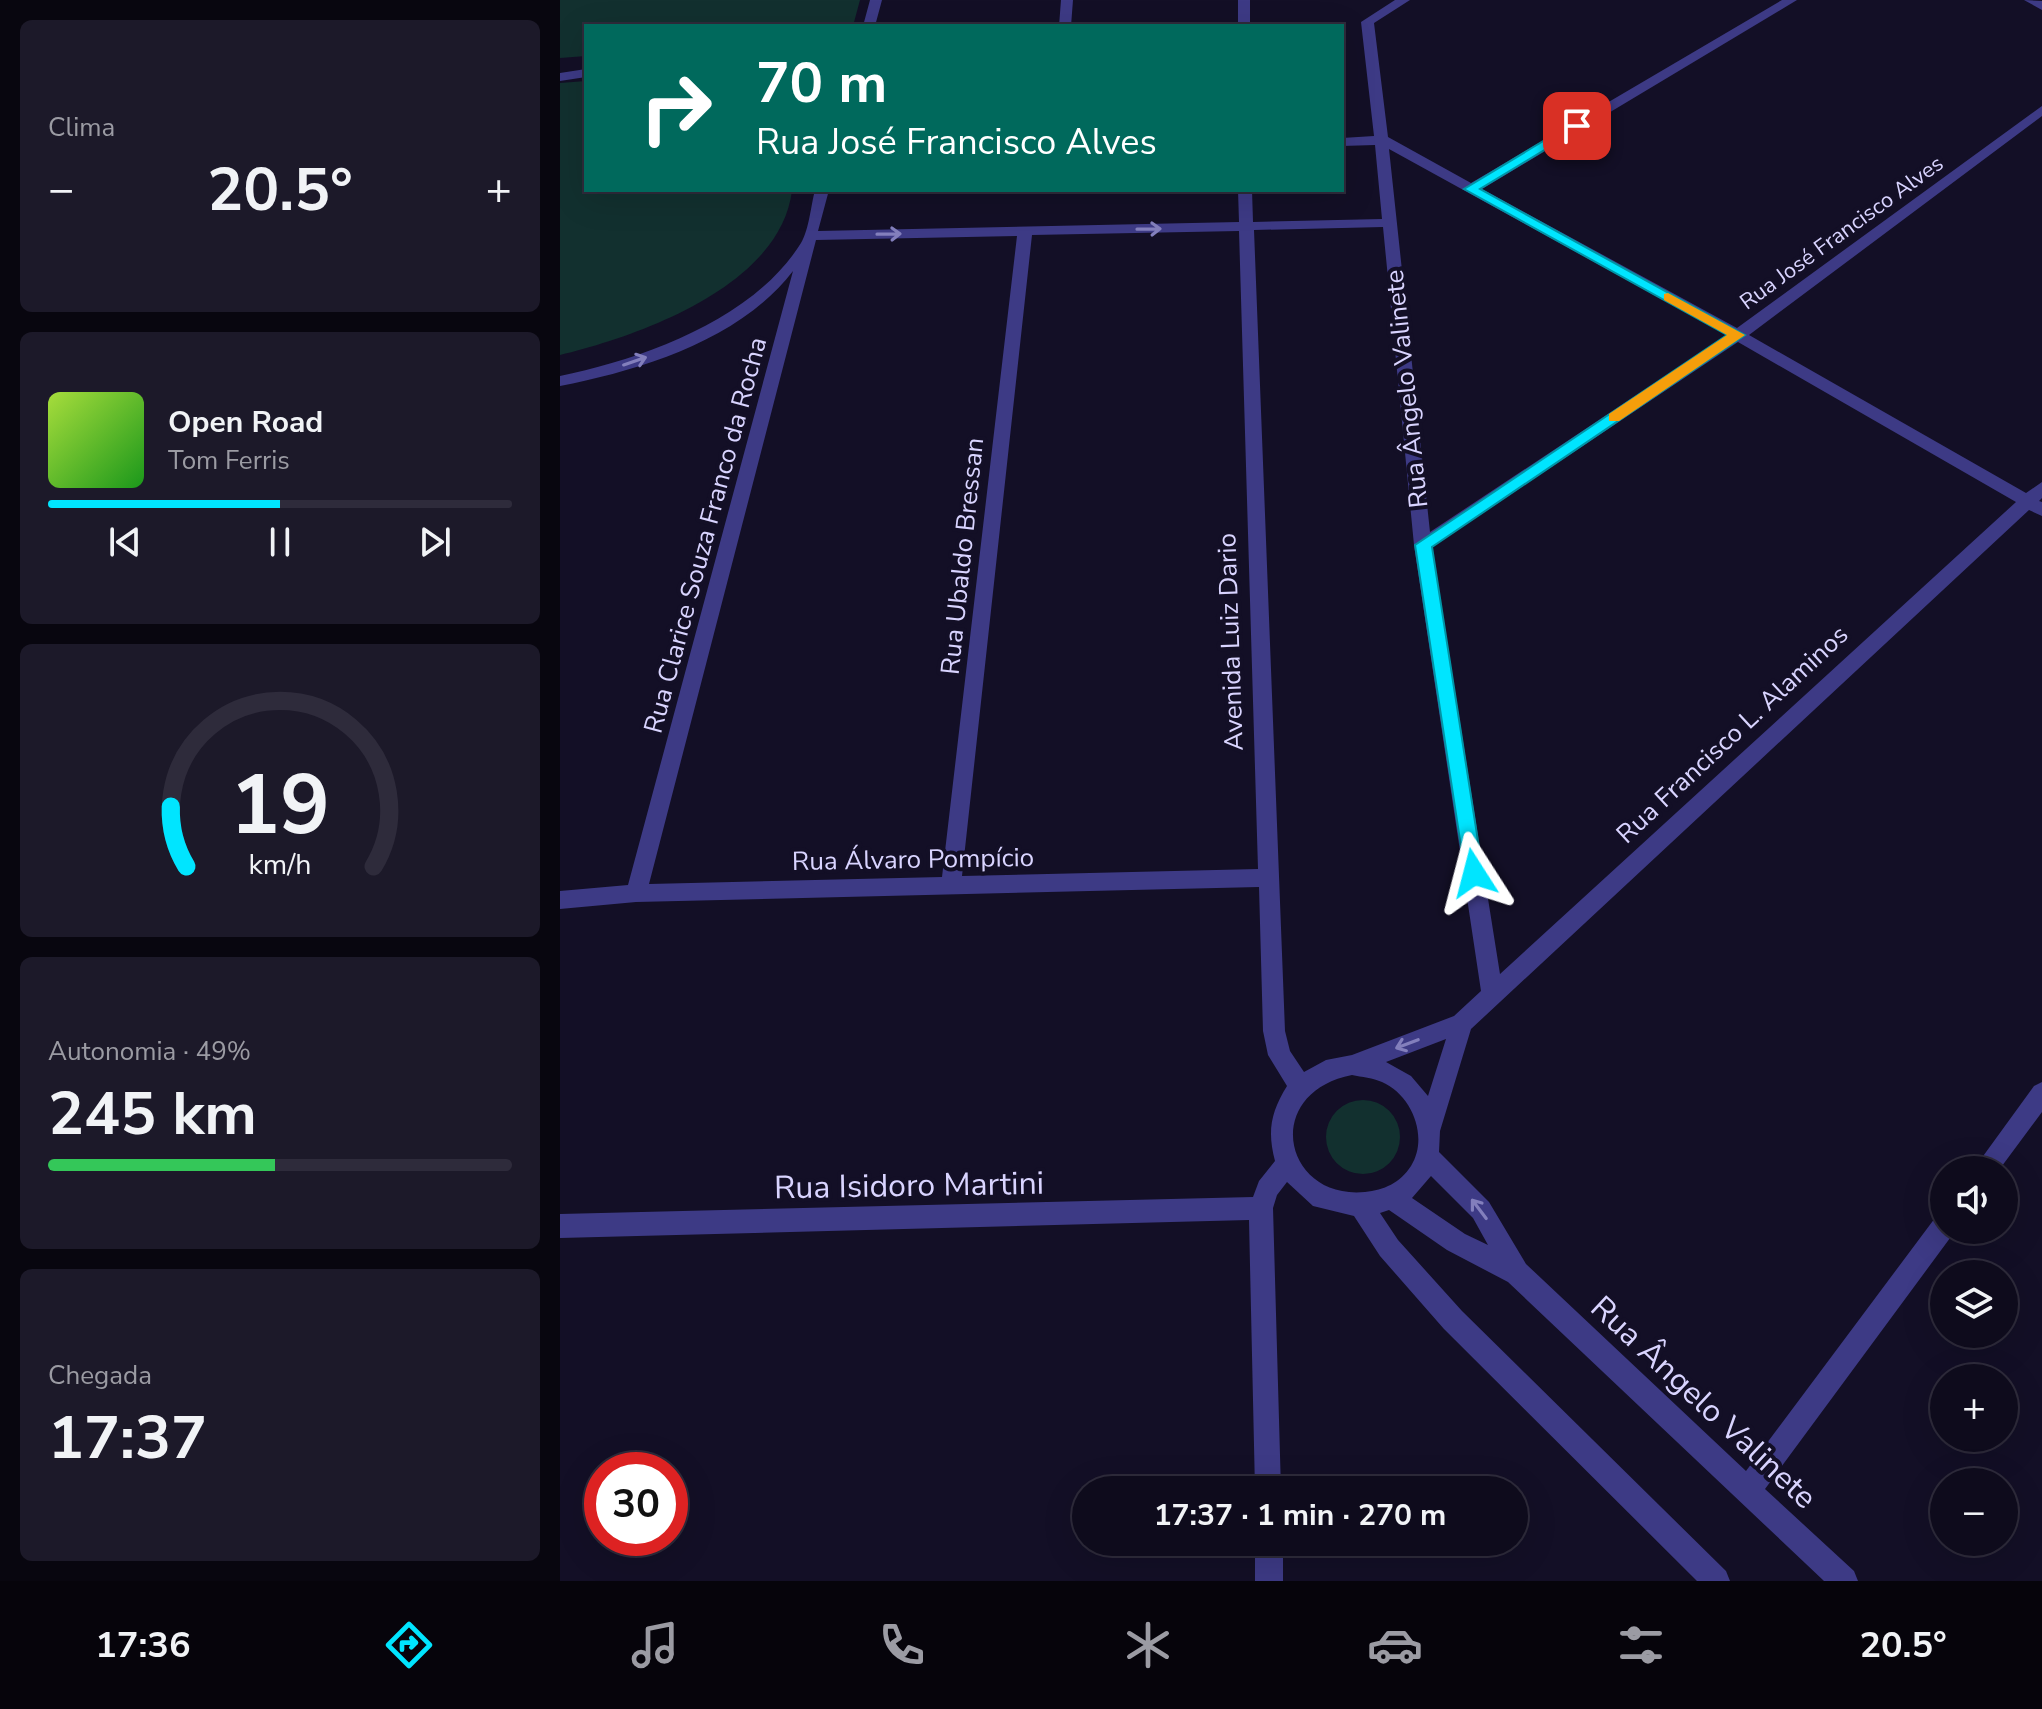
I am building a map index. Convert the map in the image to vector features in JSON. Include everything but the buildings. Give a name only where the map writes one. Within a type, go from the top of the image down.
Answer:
[{"type":"street","points":[[870,24],[876,0]]},
{"type":"street","points":[[1065,24],[1067,0]]},
{"type":"street","points":[[1244,0],[1244,24]]},
{"type":"street","name":"Rua Ângelo Valinete","points":[[1404,0],[1367,22],[1383,140],[1387,223],[1423,545],[1492,992]]},
{"type":"street","points":[[1471,189],[1791,0]]},
{"type":"street","points":[[2030,0],[2042,6]]},
{"type":"street","points":[[560,77],[584,73]]},
{"type":"street","name":"Rua José Francisco Alves","points":[[1423,545],[1738,335],[2042,110]]},
{"type":"street","points":[[1344,142],[1383,140],[2037,500]]},
{"type":"street","name":"Rua Clarice Souza Franco da Rocha","points":[[636,893],[822,192]]},
{"type":"street","name":"Avenida Luiz Dario","points":[[1245,192],[1274,1031],[1279,1055],[1300,1086]]},
{"type":"street","points":[[560,381],[588,377],[672,348],[742,310],[793,265],[811,236],[1387,223]]},
{"type":"street","name":"Rua Ubaldo Bressan","points":[[951,886],[1025,231]]},
{"type":"street","name":"Rua Francisco L. Alaminos","points":[[1352,1065],[1462,1023],[1492,992],[2037,500]]},
{"type":"street","name":"Rua Álvaro Pompício","points":[[560,900],[636,893],[1267,878]]},
{"type":"street","name":"Rua Francisco L. Alaminos","points":[[1430,1128],[1462,1023]]},
{"type":"street","points":[[1352,1065],[1379,1069],[1403,1083],[1421,1103],[1430,1128],[1427,1156],[1415,1180],[1392,1198],[1362,1207],[1331,1203],[1304,1188],[1286,1165],[1279,1137],[1284,1109],[1300,1086],[1324,1071],[1352,1065]]},
{"type":"street","points":[[1995,1156],[2042,1093]]},
{"type":"street","name":"Rua Ângelo Valinete","points":[[1427,1156],[1481,1210],[1517,1273]]},
{"type":"street","points":[[1268,1476],[1261,1208],[1267,1189],[1286,1165]]},
{"type":"street","name":"Rua Ângelo Valinete","points":[[1392,1198],[1456,1242],[1517,1273],[1844,1581]]},
{"type":"street","points":[[1362,1207],[1389,1248],[1453,1320],[1716,1581]]},
{"type":"street","name":"Rua Isidoro Martini","points":[[560,1226],[1261,1208]]},
{"type":"street","points":[[1748,1490],[1931,1244]]},
{"type":"street","points":[[1269,1556],[1269,1581]]},
{"type":"green space","points":[[560,0],[860,0],[854,24],[584,24],[584,56],[560,58]]},
{"type":"green space","points":[[584,81],[584,192],[791,192],[782,224],[762,254],[735,279],[665,320],[628,335],[560,355],[560,83]]},
{"type":"green space","points":[[1356,1100],[1370,1100],[1384,1106],[1394,1116],[1400,1137],[1394,1158],[1384,1168],[1370,1174],[1356,1174],[1342,1168],[1332,1158],[1326,1144],[1326,1130],[1332,1116],[1342,1106]]},
{"type":"slow traffic","points":[[1614,418],[1738,335],[1668,297]]},
{"type":"route","points":[[1474,873],[1423,545],[1738,335],[1471,189],[1577,126]]}]
